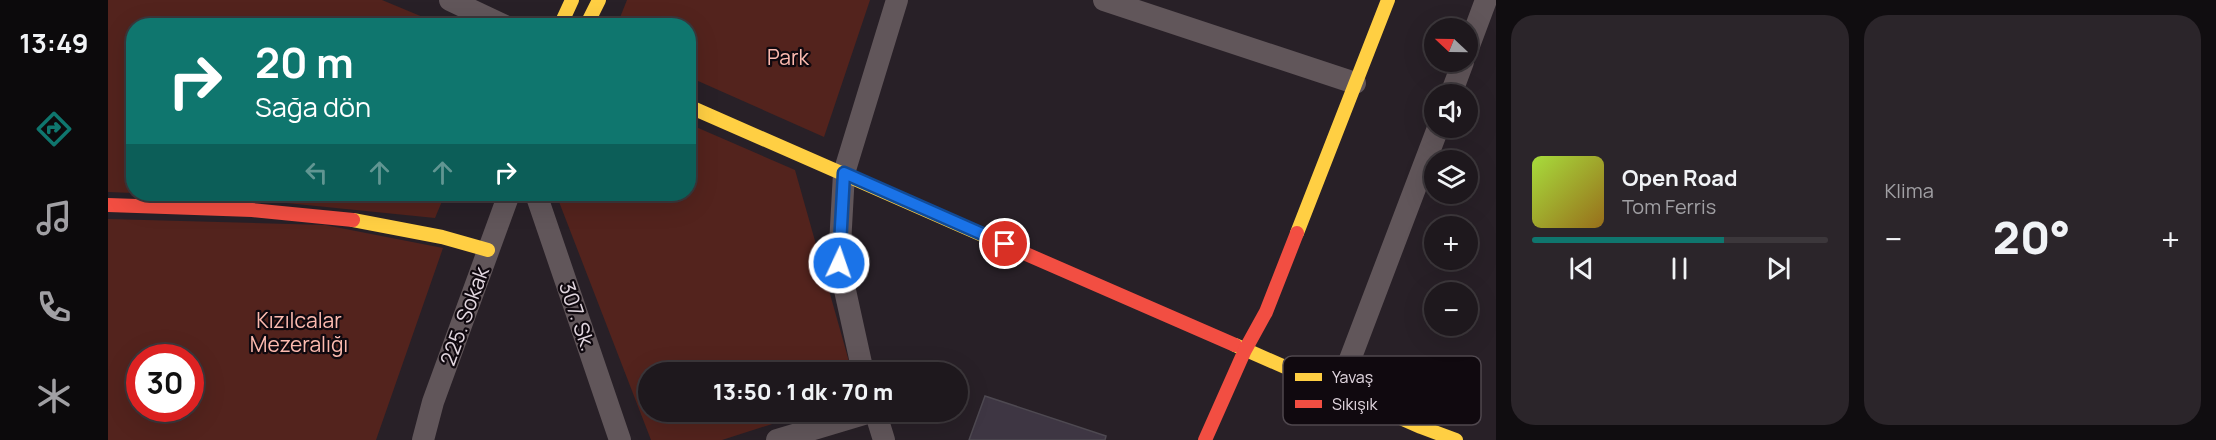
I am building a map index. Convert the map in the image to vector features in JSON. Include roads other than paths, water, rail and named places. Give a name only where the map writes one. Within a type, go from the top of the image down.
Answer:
[{"type":"street","points":[[450,0],[488,18]]},
{"type":"street","points":[[564,18],[572,0]]},
{"type":"street","points":[[590,18],[599,0]]},
{"type":"street","points":[[861,362],[839,263],[844,173],[897,0]]},
{"type":"street","points":[[1104,0],[1355,83]]},
{"type":"street","points":[[1205,440],[1245,350],[1266,312],[1388,0]]},
{"type":"street","points":[[1478,21],[1486,0]]},
{"type":"street","points":[[696,109],[1283,367]]},
{"type":"street","points":[[1351,356],[1434,138]]},
{"type":"street","name":"225. Sokak","points":[[423,440],[433,402],[506,201]]},
{"type":"street","name":"307. Sk.","points":[[538,201],[620,440]]},
{"type":"street","points":[[108,205],[236,208],[363,221],[458,240],[488,250]]},
{"type":"street","points":[[777,440],[837,422]]},
{"type":"street","points":[[878,422],[884,440]]},
{"type":"street","points":[[1416,425],[1456,440]]},
{"type":"park label","name":"Park","points":[[788,57]]},
{"type":"park label","name":"Kızılcalar Mezeralığı","points":[[299,332]]}]
